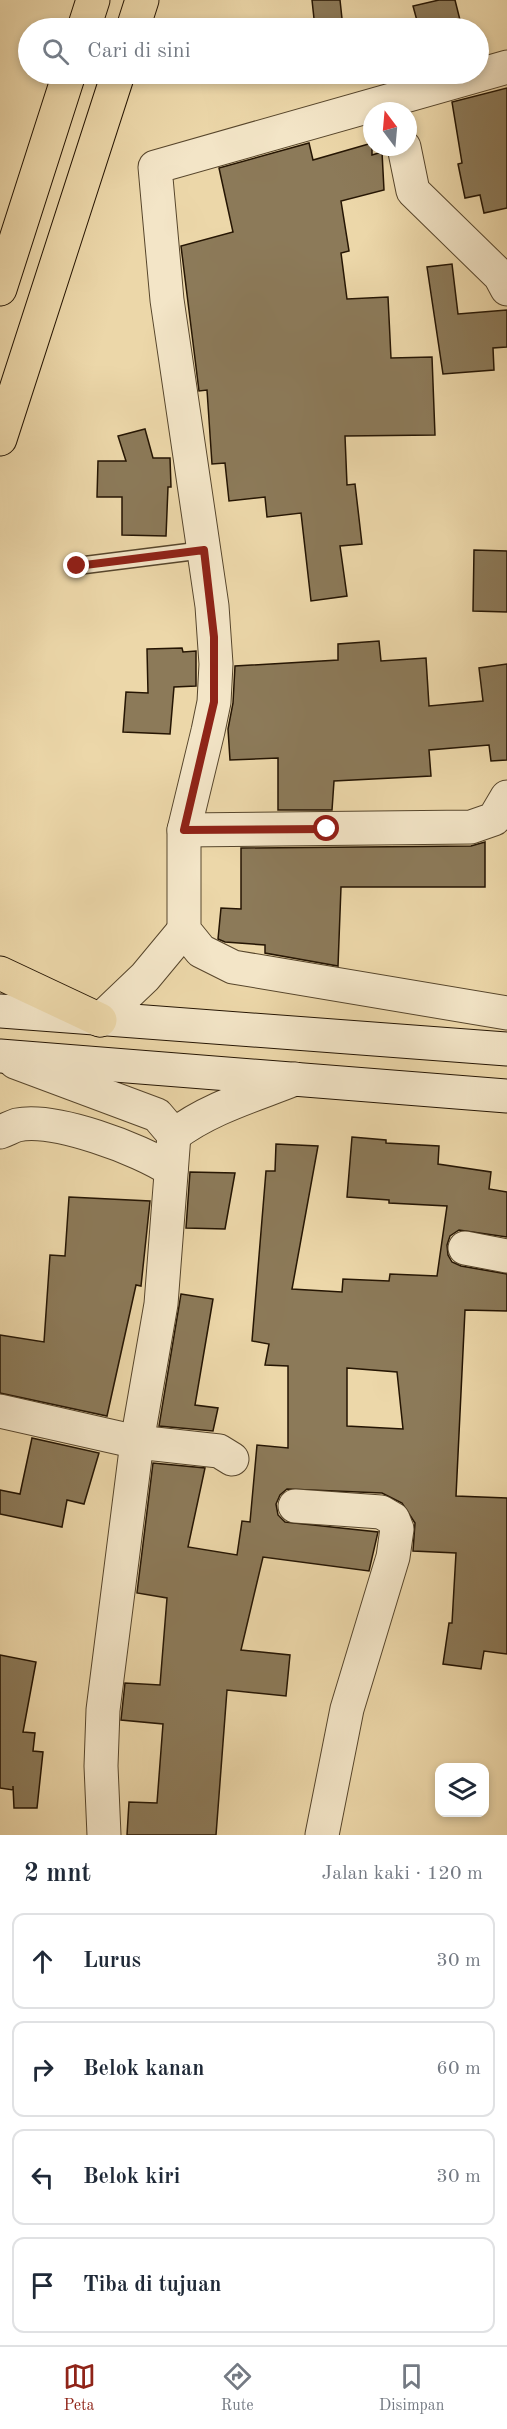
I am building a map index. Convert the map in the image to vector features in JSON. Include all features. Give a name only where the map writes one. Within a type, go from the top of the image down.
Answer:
[{"type":"highway","points":[[87,18],[93,0]]},
{"type":"highway","points":[[136,18],[142,0]]},
{"type":"highway","points":[[0,289],[66,84]]},
{"type":"highway","points":[[0,439],[115,84]]},
{"type":"highway","points":[[0,974],[100,1020]]},
{"type":"street","points":[[489,73],[507,67]]},
{"type":"street","points":[[403,102],[456,84]]},
{"type":"street","points":[[363,113],[155,167],[167,300],[204,550],[214,637],[214,702],[184,830],[184,930],[201,951],[233,967],[507,1013]]},
{"type":"street","points":[[406,156],[413,191],[500,276],[507,289]]},
{"type":"street","points":[[184,830],[471,827],[494,819],[507,798]]},
{"type":"street","points":[[100,1020],[145,977],[184,930]]},
{"type":"street","points":[[0,1011],[507,1049]]},
{"type":"street","points":[[0,1056],[507,1096]]},
{"type":"street","points":[[0,1056],[157,1115],[174,1135],[161,1304],[136,1442],[103,1710],[101,1766],[104,1835]]},
{"type":"street","points":[[174,1135],[190,1123],[213,1112],[295,1079]]},
{"type":"street","points":[[0,1132],[19,1125],[71,1128],[150,1155],[171,1170]]},
{"type":"street","points":[[465,1248],[507,1256]]},
{"type":"street","points":[[0,1411],[136,1442],[219,1451],[232,1459]]},
{"type":"street","points":[[295,1506],[381,1512],[393,1519],[397,1529],[393,1557],[348,1709],[322,1835]]},
{"type":"lane","points":[[77,566],[204,550]]},
{"type":"building","points":[[312,0],[340,0],[342,18],[314,18]]},
{"type":"building","points":[[439,0],[455,0],[460,18],[416,18],[413,6]]},
{"type":"building","points":[[507,88],[507,208],[484,213],[480,195],[465,198],[458,164],[462,163],[452,102]]},
{"type":"building","points":[[309,143],[313,160],[363,146],[363,156],[382,156],[384,190],[341,201],[349,251],[341,253],[347,299],[388,297],[391,358],[432,357],[435,435],[345,436],[347,485],[355,484],[362,544],[340,546],[347,596],[311,601],[301,513],[267,517],[265,497],[229,501],[225,463],[212,464],[207,390],[199,391],[181,246],[233,232],[219,168]]},
{"type":"building","points":[[452,264],[458,314],[507,310],[507,347],[493,348],[494,370],[443,374],[427,267]]},
{"type":"building","points":[[145,429],[153,458],[170,458],[171,487],[168,487],[166,536],[122,535],[122,497],[97,497],[98,461],[126,461],[118,436]]},
{"type":"building","points":[[474,550],[507,551],[507,612],[473,611]]},
{"type":"building","points":[[379,641],[381,661],[426,658],[429,706],[483,701],[479,668],[507,664],[507,760],[491,761],[489,745],[429,750],[431,776],[334,781],[332,810],[278,810],[278,758],[230,760],[228,729],[233,703],[235,666],[338,660],[338,644]]},
{"type":"building","points":[[182,648],[183,652],[196,651],[196,686],[174,687],[170,734],[123,732],[126,692],[148,693],[147,649]]},
{"type":"building","points":[[485,842],[485,887],[341,887],[338,966],[265,953],[265,945],[225,942],[218,939],[221,908],[241,909],[241,848],[471,846]]},
{"type":"building","points":[[352,1137],[386,1140],[386,1143],[439,1146],[438,1164],[491,1172],[489,1189],[507,1192],[507,1237],[459,1230],[450,1236],[447,1245],[448,1255],[452,1262],[461,1266],[507,1274],[507,1311],[465,1310],[456,1496],[507,1498],[507,1654],[484,1651],[481,1669],[443,1664],[449,1623],[452,1623],[456,1553],[413,1551],[415,1523],[402,1503],[382,1493],[287,1489],[280,1495],[276,1504],[278,1515],[285,1522],[378,1532],[369,1571],[263,1557],[241,1650],[290,1655],[286,1696],[227,1690],[216,1835],[127,1835],[129,1802],[157,1803],[163,1724],[121,1720],[125,1683],[160,1685],[167,1598],[137,1593],[153,1463],[205,1468],[188,1547],[237,1555],[242,1521],[250,1522],[257,1445],[288,1448],[288,1366],[265,1365],[269,1344],[252,1341],[266,1171],[275,1171],[276,1144],[318,1146],[292,1289],[342,1292],[343,1279],[389,1281],[390,1274],[437,1276],[447,1206],[389,1203],[389,1200],[347,1197]],"holes":[[[347,1368],[397,1372],[403,1429],[347,1426]]]},
{"type":"building","points":[[190,1172],[235,1173],[225,1229],[186,1228]]},
{"type":"building","points":[[69,1197],[150,1201],[141,1286],[136,1285],[107,1416],[0,1393],[0,1335],[44,1342],[50,1255],[65,1256]]},
{"type":"building","points":[[181,1294],[213,1299],[195,1405],[218,1408],[213,1431],[159,1426]]},
{"type":"building","points":[[32,1438],[99,1453],[84,1504],[67,1500],[62,1527],[0,1514],[0,1490],[20,1494]]},
{"type":"building","points":[[0,1655],[36,1662],[23,1732],[35,1733],[33,1751],[43,1752],[37,1808],[14,1808],[13,1786],[13,1790],[0,1788]]},
{"type":"route","points":[[77,566],[204,550],[212,606],[216,664],[214,702],[184,830],[327,829]]}]
